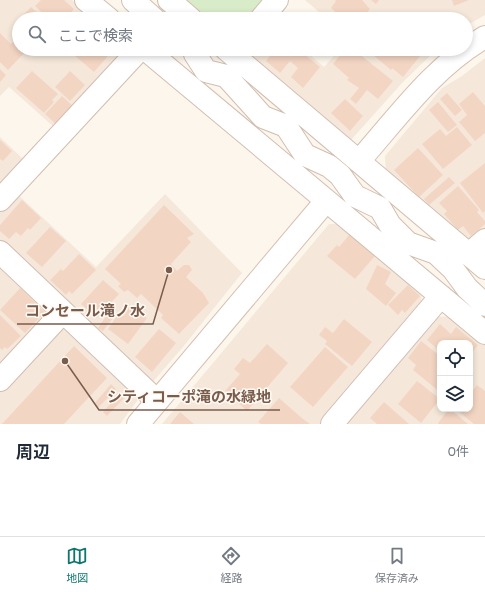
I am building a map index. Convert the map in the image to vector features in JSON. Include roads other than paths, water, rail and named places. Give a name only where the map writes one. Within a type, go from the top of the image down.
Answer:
[{"type":"street","points":[[86,0],[100,12]]},
{"type":"street","points":[[133,0],[146,12]]},
{"type":"street","points":[[169,0],[183,12]]},
{"type":"street","points":[[267,12],[277,0]]},
{"type":"street","points":[[473,45],[485,37]]},
{"type":"street","points":[[0,200],[134,56]]},
{"type":"street","points":[[153,56],[485,333]]},
{"type":"street","points":[[197,56],[206,71],[226,76],[263,117],[286,126],[304,155],[329,166],[340,175],[355,196],[380,208],[390,225],[408,243],[436,253],[453,269],[467,288],[485,305]]},
{"type":"street","points":[[237,56],[485,268]]},
{"type":"street","points":[[359,161],[427,81],[456,56]]},
{"type":"street","points":[[138,424],[326,201]]},
{"type":"street","points":[[469,254],[485,240]]},
{"type":"street","points":[[0,252],[157,402]]},
{"type":"street","points":[[332,424],[441,296]]},
{"type":"street","points":[[0,380],[63,312]]},
{"type":"place","name":"コンセール滝ノ水","points":[[169,270]]},
{"type":"place","name":"シティコーポ滝の水緑地","points":[[65,361]]}]
